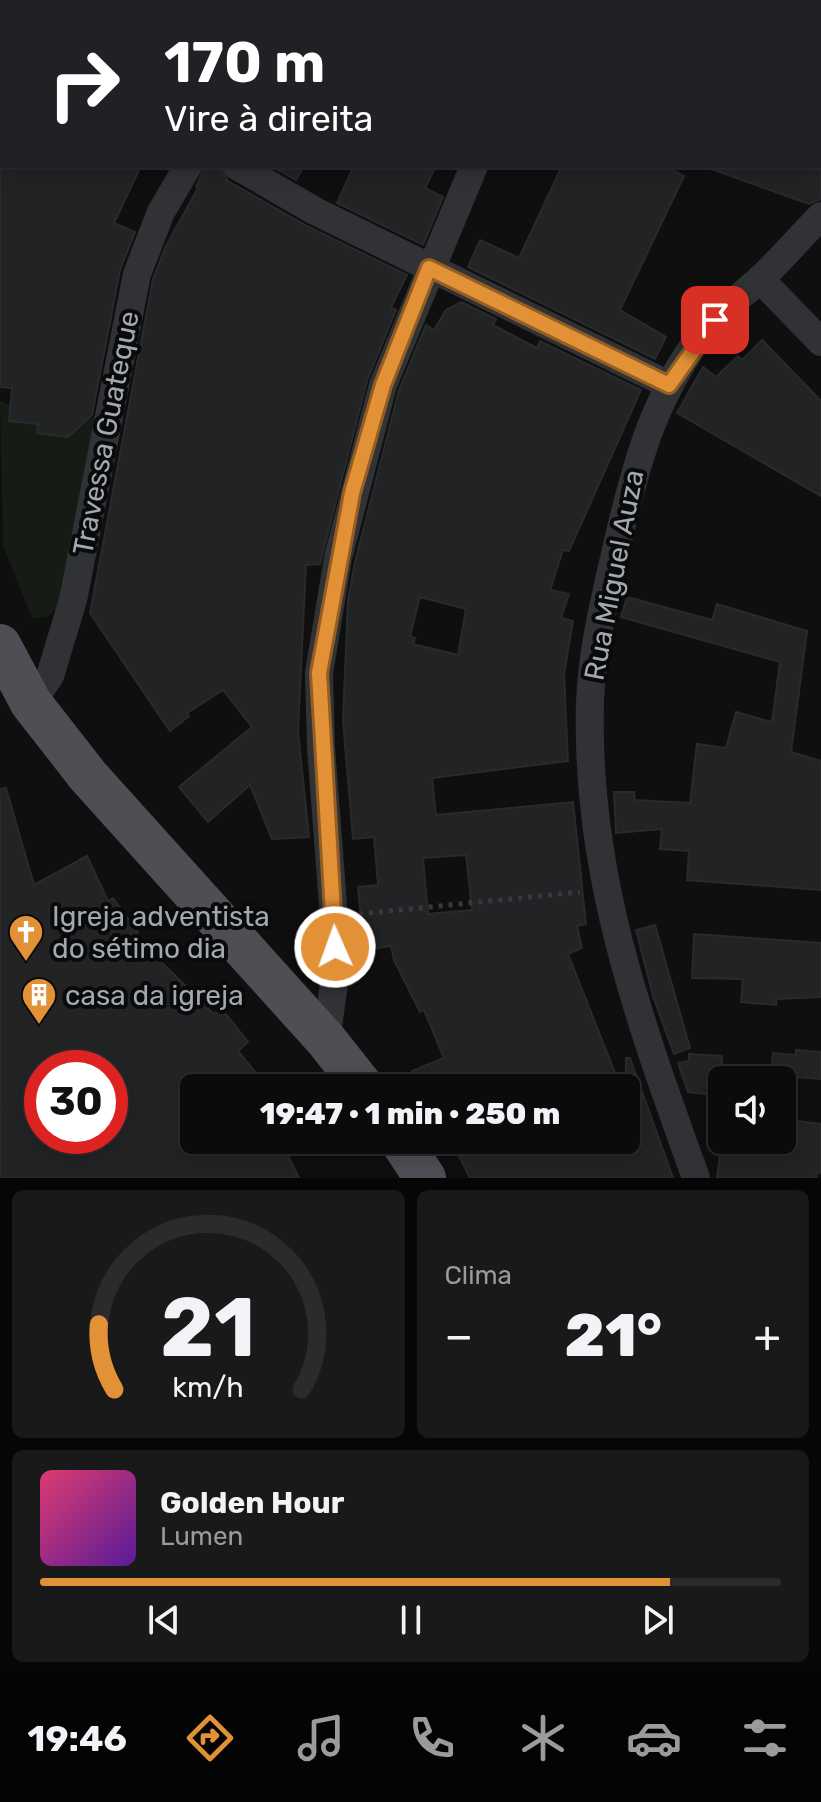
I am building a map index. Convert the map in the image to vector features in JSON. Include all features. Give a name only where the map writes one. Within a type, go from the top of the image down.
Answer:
[{"type":"main road","points":[[0,645],[31,703],[88,776],[326,1040],[353,1074]]},
{"type":"main road","points":[[409,1154],[425,1178]]},
{"type":"street","name":"Travessa Guateque","points":[[31,703],[50,676],[73,600],[137,274],[161,212],[187,168]]},
{"type":"street","points":[[240,168],[315,211],[669,385]]},
{"type":"street","points":[[326,1040],[335,977],[334,918],[319,673],[352,493],[383,385],[473,168]]},
{"type":"street","name":"Rua Miguel Auza","points":[[696,1178],[632,992],[605,890],[595,825],[590,700],[601,615],[637,460],[669,385],[701,334],[821,216]]},
{"type":"street","points":[[760,279],[821,342]]},
{"type":"path","points":[[334,918],[605,890]]},
{"type":"shaded area","points":[[0,401],[65,428],[103,414],[60,604],[48,617],[32,618],[3,545]]},
{"type":"building","points":[[0,168],[140,168],[114,223],[135,232],[120,270],[92,415],[68,437],[37,433],[38,424],[9,421],[12,388],[0,387]]},
{"type":"building","points":[[204,168],[221,168],[228,181],[307,226],[407,275],[391,307],[396,310],[367,381],[320,564],[306,565],[298,731],[309,837],[272,839],[250,785],[208,822],[179,787],[252,727],[223,690],[187,713],[189,716],[170,731],[90,613],[153,279]]},
{"type":"building","points":[[275,168],[303,168],[296,180]]},
{"type":"building","points":[[353,168],[435,168],[425,188],[443,197],[423,245],[337,203]]},
{"type":"building","points":[[561,168],[668,168],[684,176],[620,310],[666,337],[655,359],[468,267],[480,240],[519,258]]},
{"type":"building","points":[[821,168],[821,199],[809,204],[711,169]]},
{"type":"building","points":[[461,302],[496,319],[493,325],[537,348],[540,341],[641,390],[569,551],[563,550],[550,590],[569,594],[561,618],[573,621],[564,674],[568,761],[432,778],[436,815],[573,802],[586,924],[577,926],[582,948],[568,954],[615,1074],[413,1074],[412,1071],[444,1058],[424,1010],[420,1012],[394,960],[391,946],[364,950],[358,887],[378,885],[374,837],[353,839],[343,721],[348,600],[399,390],[426,325],[434,330],[446,310]],"holes":[[[420,597],[466,609],[458,655],[413,644],[415,638],[410,636]],[[466,855],[472,910],[428,914],[423,858]]]},
{"type":"building","points":[[762,340],[821,401],[821,496],[677,413],[703,367],[716,377],[738,356],[742,360]]},
{"type":"building","points":[[627,597],[712,620],[717,604],[807,631],[791,752],[821,761],[821,890],[687,880],[689,851],[660,849],[662,829],[616,833],[614,792],[634,792],[635,800],[690,803],[697,744],[726,748],[736,712],[772,722],[780,662],[621,617]]},
{"type":"building","points":[[6,788],[34,885],[87,856],[108,901],[113,898],[138,933],[135,936],[214,1014],[221,1008],[248,1042],[238,1051],[257,1074],[180,1074],[180,1154],[291,1154],[288,1156],[299,1178],[0,1178],[0,789]]},
{"type":"building","points":[[655,925],[690,1048],[674,1054],[653,996],[636,930]]},
{"type":"building","points":[[694,934],[821,943],[821,997],[776,999],[776,1005],[741,1002],[743,979],[692,978]]},
{"type":"building","points":[[796,1050],[821,1052],[821,1079],[796,1077],[796,1066],[772,1066],[773,1053],[796,1055]]},
{"type":"building","points":[[689,1054],[722,1056],[722,1066],[708,1066],[708,1094],[688,1092],[678,1063],[689,1061]]},
{"type":"building","points":[[626,1058],[630,1058],[636,1074],[626,1074]]},
{"type":"building","points":[[640,1086],[673,1178],[470,1178],[458,1154],[640,1154]]},
{"type":"building","points":[[796,1121],[821,1124],[821,1173],[817,1172],[816,1178],[717,1178],[720,1154],[796,1154]]},
{"type":"place","name":"Igreja adventista do sétimo dia","points":[[26,963]]},
{"type":"place","name":"casa da igreja","points":[[39,1026]]},
{"type":"route","points":[[335,947],[319,673],[352,493],[383,385],[429,268],[669,385],[701,334],[715,320]]}]
